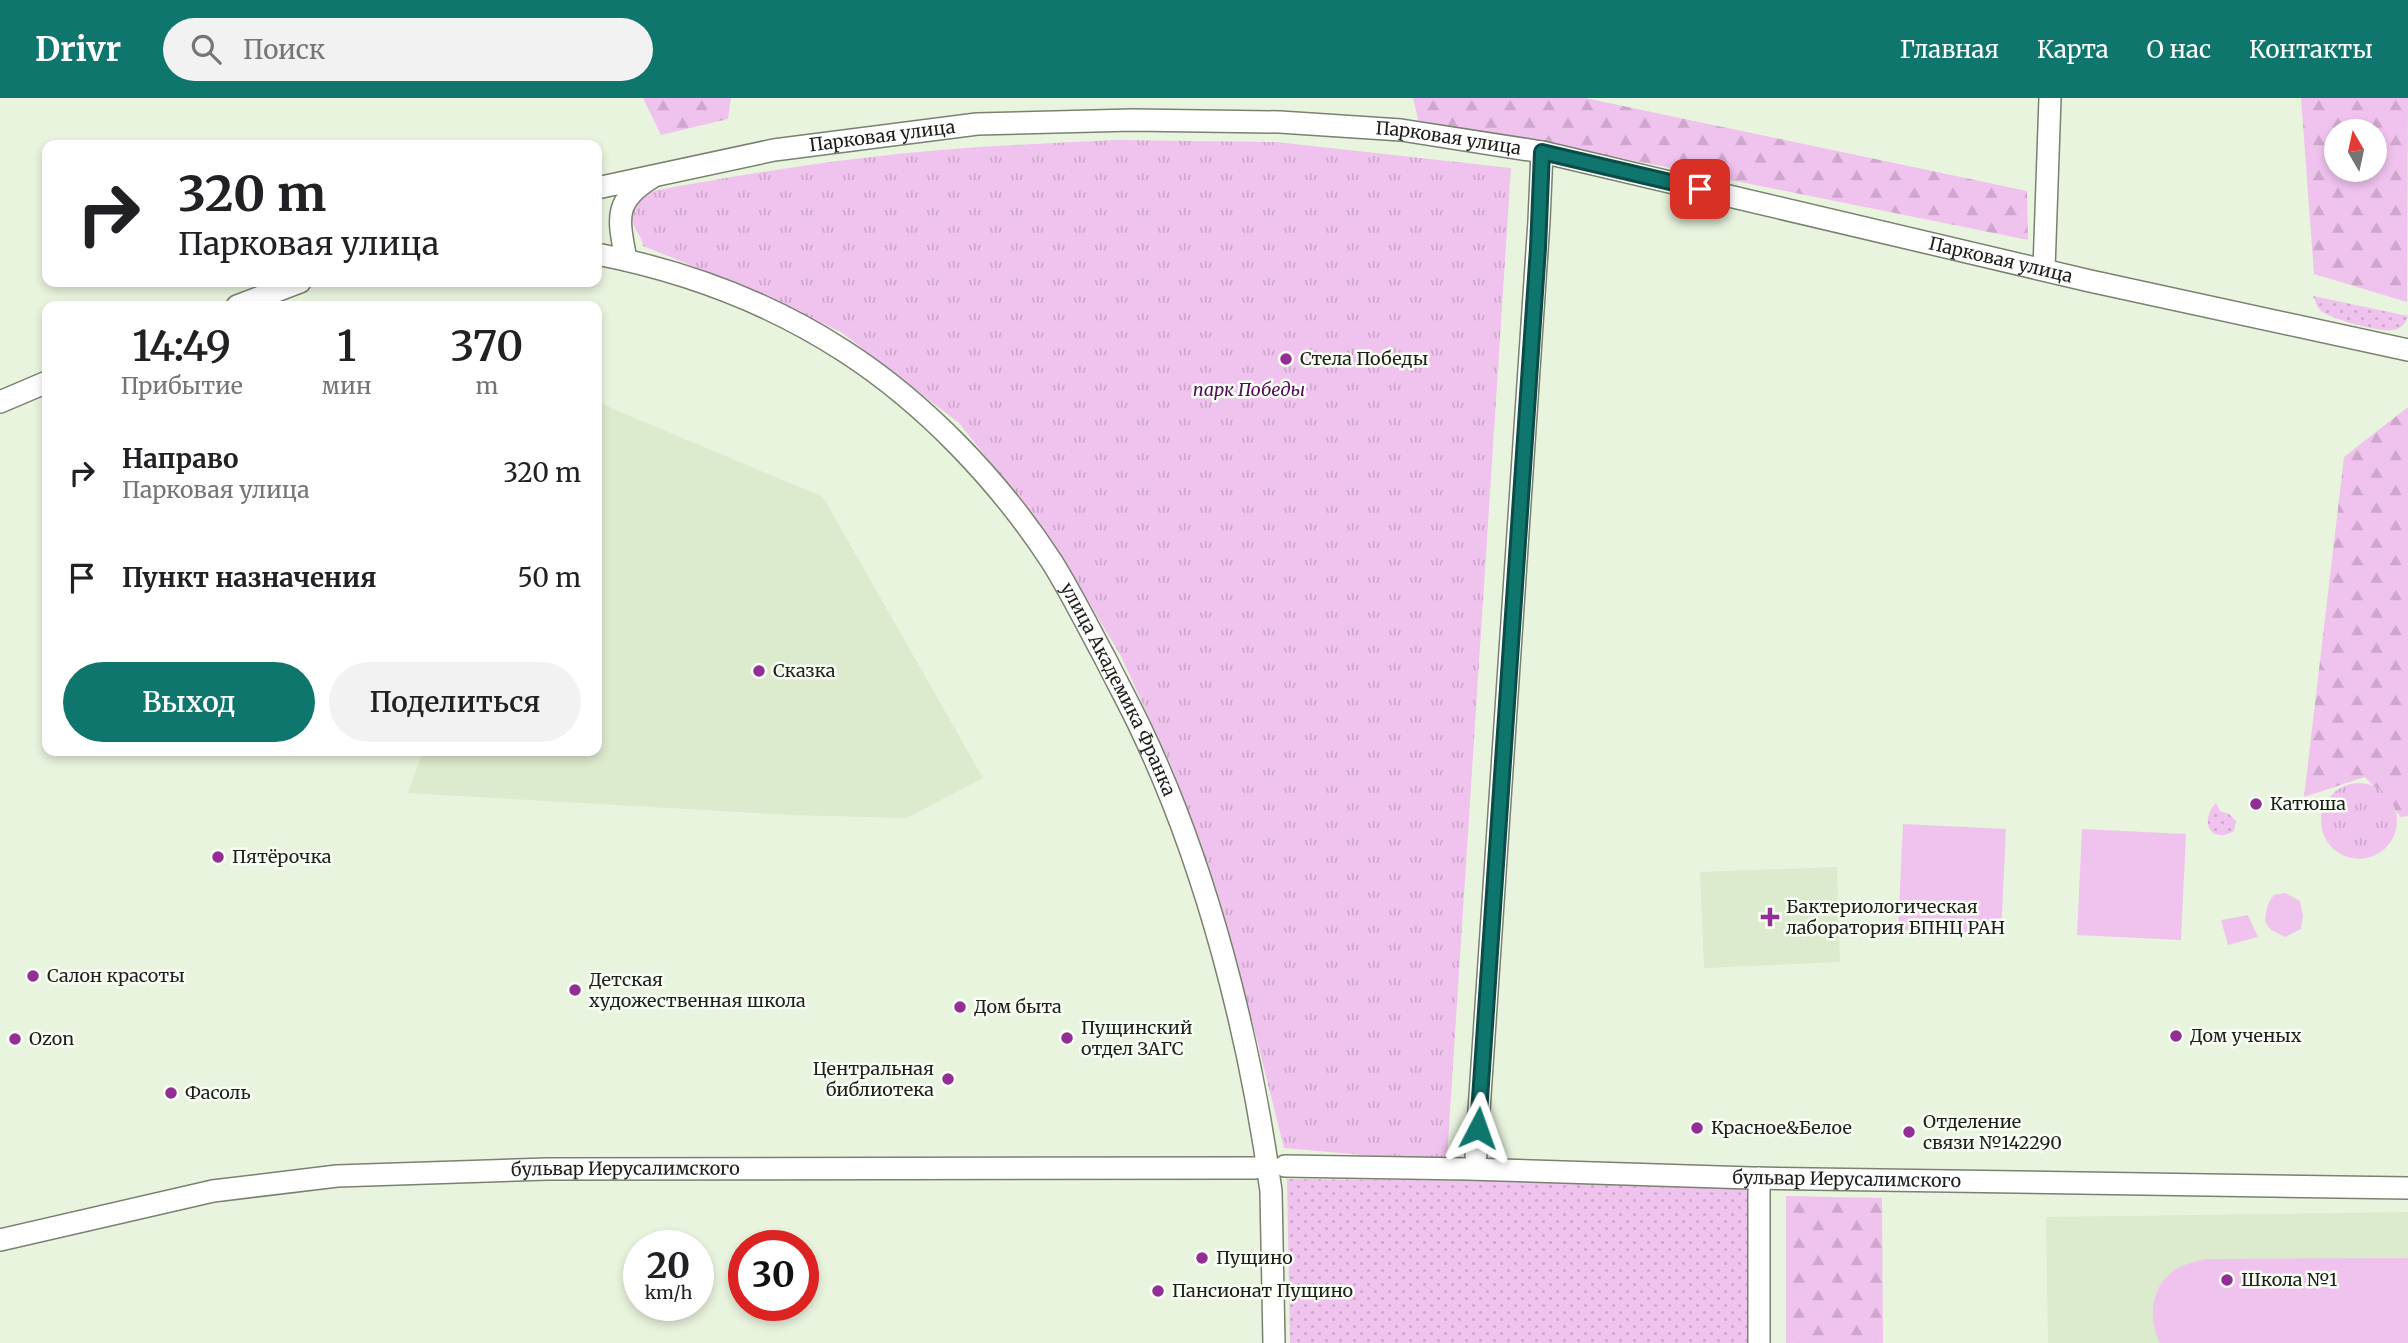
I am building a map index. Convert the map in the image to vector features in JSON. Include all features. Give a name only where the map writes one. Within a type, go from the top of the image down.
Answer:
[{"type":"street","points":[[2044,269],[2049,98]]},
{"type":"street","name":"Парковая улица","points":[[602,187],[774,150],[977,124],[1132,120],[1280,122],[1401,130],[1542,152],[2044,269],[2408,350]]},
{"type":"street","points":[[1476,1155],[1538,248],[1542,152]]},
{"type":"street","points":[[626,260],[620,228],[621,205],[634,188],[660,173]]},
{"type":"street","name":"улица Академика Франка","points":[[602,255],[666,270],[723,290],[789,319],[845,351],[907,398],[956,444],[1001,494],[1051,562],[1141,728],[1174,807],[1208,904],[1236,1009],[1268,1167],[1271,1191],[1274,1343]]},
{"type":"street","points":[[250,301],[287,287]]},
{"type":"street","points":[[0,402],[42,384]]},
{"type":"street","name":"бульвар Иерусалимского","points":[[1285,1166],[1759,1178],[2408,1188]]},
{"type":"street","name":"бульвар Иерусалимского","points":[[0,1240],[213,1191],[337,1175],[547,1169],[1255,1168]]},
{"type":"street","points":[[1759,1178],[1759,1343]]},
{"type":"shaded area","name":"Сказка","points":[[602,404],[823,497],[983,778],[907,818],[788,815],[408,793],[421,756],[602,756]]},
{"type":"shaded area","name":"Бактериологическая лаборатория БПНЦ РАН","points":[[1837,867],[1840,962],[1704,968],[1700,872]]},
{"type":"shaded area","name":"Школа №1","points":[[2408,1212],[2408,1343],[2048,1343],[2046,1217]]},
{"type":"green space","points":[[643,98],[731,98],[728,119],[661,135]]},
{"type":"green space","points":[[1413,98],[1585,98],[2027,191],[2028,240],[1517,137],[1420,127]]},
{"type":"green space","points":[[2301,98],[2408,98],[2407,302],[2314,274]]},
{"type":"green space","name":"парк Победы","points":[[1118,140],[1276,142],[1511,168],[1447,1158],[1396,1158],[1284,1148],[1236,957],[1205,857],[1173,770],[1121,656],[1051,539],[959,423],[841,332],[643,246],[632,216],[632,210],[639,200],[657,190],[785,168],[927,151]]},
{"type":"green space","points":[[2313,296],[2408,316],[2403,325],[2394,330],[2368,327],[2325,314],[2319,309]]},
{"type":"green space","points":[[2408,407],[2408,816],[2401,817],[2365,777],[2304,797],[2344,457]]},
{"type":"green space","points":[[2352,783],[2366,783],[2380,789],[2391,800],[2397,821],[2394,836],[2386,848],[2366,859],[2352,859],[2338,853],[2327,842],[2321,828],[2321,814],[2327,800],[2338,789]]},
{"type":"green space","points":[[2216,803],[2220,811],[2229,814],[2236,821],[2234,831],[2226,835],[2213,833],[2208,823],[2208,817]]},
{"type":"green space","points":[[1903,824],[2006,829],[2001,935],[1898,930]]},
{"type":"green space","points":[[2082,829],[2186,834],[2181,940],[2077,935]]},
{"type":"green space","points":[[2285,893],[2300,901],[2303,916],[2301,929],[2285,937],[2271,930],[2265,922],[2267,907],[2274,895]]},
{"type":"green space","points":[[2248,915],[2258,937],[2228,945],[2221,920]]},
{"type":"green space","points":[[1751,1178],[1756,1343],[1290,1343],[1287,1179],[1723,1183]]},
{"type":"green space","points":[[1786,1196],[1882,1198],[1883,1343],[1786,1343]]},
{"type":"green space","points":[[2408,1258],[2408,1343],[2160,1343],[2153,1321],[2154,1299],[2164,1280],[2182,1266],[2204,1259]]},
{"type":"place","name":"Стела Победы","points":[[1286,359]]},
{"type":"place","name":"Сказка","points":[[759,671]]},
{"type":"place","name":"Катюша","points":[[2256,804]]},
{"type":"place","name":"Пятёрочка","points":[[218,857]]},
{"type":"place","name":"Бактериологическая лаборатория БПНЦ РАН","points":[[1770,917]]},
{"type":"place","name":"Салон красоты","points":[[33,976]]},
{"type":"place","name":"Детская художественная школа","points":[[575,990]]},
{"type":"place","name":"Дом быта","points":[[960,1007]]},
{"type":"place","name":"Дом ученых","points":[[2176,1036]]},
{"type":"place","name":"Пущинский отдел ЗАГС","points":[[1067,1038]]},
{"type":"place","name":"Ozon","points":[[15,1039]]},
{"type":"place","name":"Центральная библиотека","points":[[948,1079]]},
{"type":"place","name":"Фасоль","points":[[171,1093]]},
{"type":"place","name":"Красное&Белое","points":[[1697,1128]]},
{"type":"place","name":"Отделение связи №142290","points":[[1909,1132]]},
{"type":"place","name":"Пущино","points":[[1202,1258]]},
{"type":"place","name":"Школа №1","points":[[2227,1280]]},
{"type":"place","name":"Пансионат Пущино","points":[[1158,1291]]},
{"type":"route","points":[[1478,1128],[1538,248],[1542,152],[1700,189]]}]
